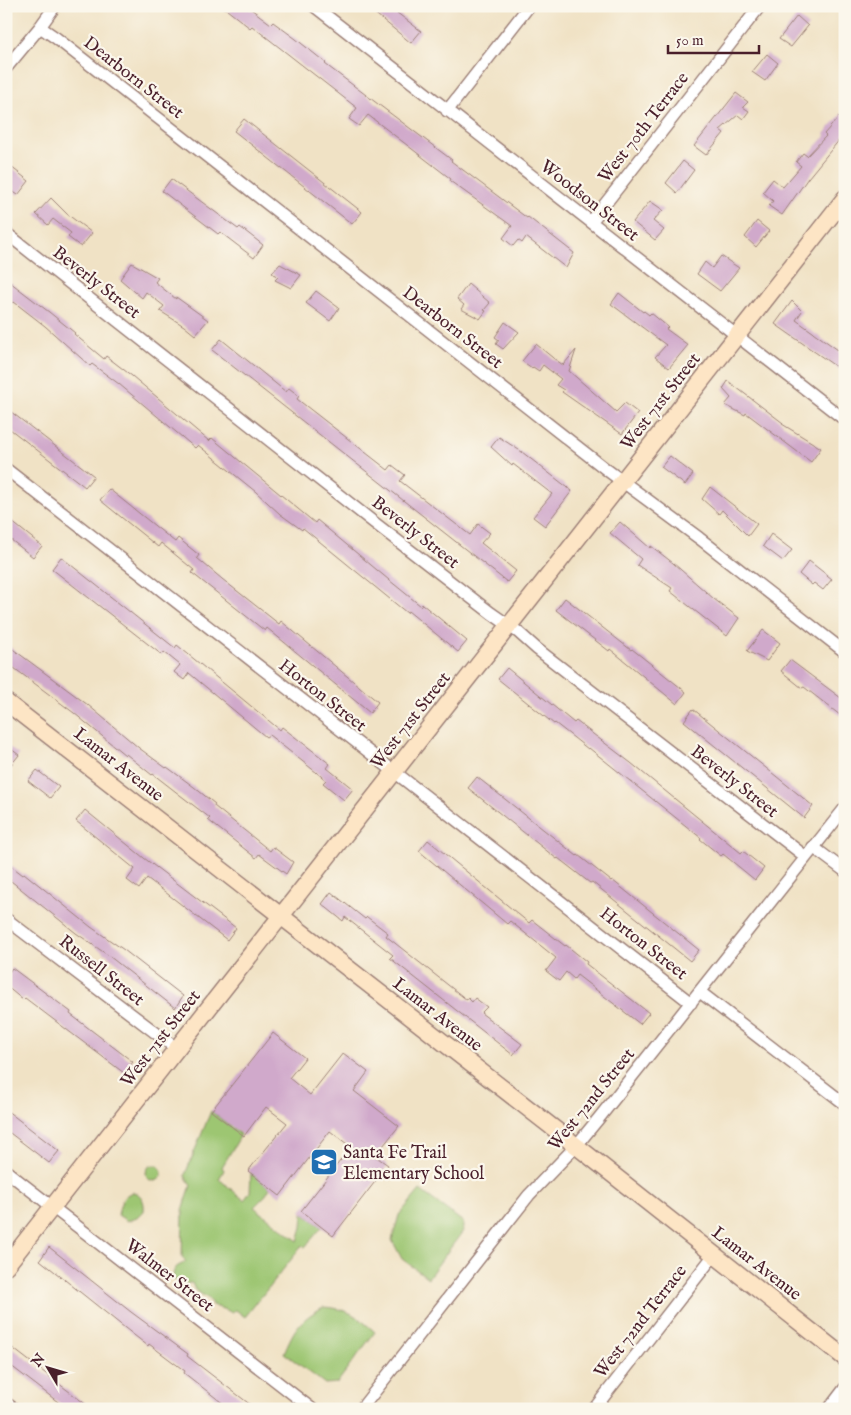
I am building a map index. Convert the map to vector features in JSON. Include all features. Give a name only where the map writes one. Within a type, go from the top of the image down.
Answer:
[{"type":"street","points":[[6,68],[55,6]]},
{"type":"street","name":"Woodson Street","points":[[314,6],[736,337],[845,420]]},
{"type":"street","points":[[447,111],[529,6]]},
{"type":"street","name":"West 70th Terrace","points":[[591,222],[760,6]]},
{"type":"street","name":"Dearborn Street","points":[[40,27],[622,481],[845,652]]},
{"type":"street","name":"West 71st Street","points":[[6,1266],[845,198]]},
{"type":"street","name":"Beverly Street","points":[[6,232],[372,521],[518,632],[536,649],[806,857]]},
{"type":"street","name":"Horton Street","points":[[6,468],[691,1003]]},
{"type":"street","name":"Lamar Avenue","points":[[6,702],[845,1358]]},
{"type":"street","name":"West 72nd Street","points":[[360,1409],[529,1195],[576,1146],[845,808]]},
{"type":"street","points":[[813,847],[845,871]]},
{"type":"street","name":"Russell Street","points":[[6,919],[177,1049]]},
{"type":"street","name":"Horton Street","points":[[700,992],[845,1104]]},
{"type":"street","name":"Walmer Street","points":[[6,1171],[312,1409]]},
{"type":"street","name":"West 72nd Terrace","points":[[594,1409],[714,1255]]},
{"type":"street","points":[[829,1409],[845,1388]]},
{"type":"street","points":[[6,1403],[14,1409]]},
{"type":"green space","points":[[211,1111],[241,1135],[222,1167],[224,1170],[219,1179],[244,1200],[250,1192],[251,1173],[270,1188],[254,1207],[298,1241],[303,1213],[322,1227],[305,1247],[302,1246],[245,1317],[236,1310],[231,1312],[212,1305],[209,1299],[195,1290],[192,1283],[185,1285],[173,1279],[176,1268],[186,1262],[182,1257],[183,1210],[191,1185],[185,1176]]},
{"type":"green space","points":[[151,1165],[157,1165],[162,1170],[160,1179],[151,1181],[146,1176],[146,1170]]},
{"type":"green space","points":[[420,1190],[463,1222],[463,1231],[428,1278],[402,1259],[392,1240],[399,1215]]},
{"type":"green space","points":[[133,1192],[142,1199],[144,1211],[137,1218],[127,1221],[118,1215],[124,1198]]},
{"type":"green space","points":[[323,1307],[346,1311],[363,1321],[375,1332],[337,1383],[325,1384],[284,1353],[299,1325],[308,1316]]},
{"type":"building","points":[[222,6],[247,6],[271,24],[273,22],[296,39],[325,64],[451,161],[574,253],[566,268],[526,237],[522,243],[518,240],[513,246],[503,238],[512,226],[450,181],[451,179],[368,115],[359,126],[349,119],[357,108],[252,26],[250,28]]},
{"type":"building","points":[[366,6],[388,6],[421,31],[411,43]]},
{"type":"building","points":[[797,16],[808,26],[791,47],[779,39]]},
{"type":"building","points":[[767,54],[778,63],[765,81],[752,72]]},
{"type":"building","points":[[736,93],[748,102],[743,107],[749,111],[743,119],[738,115],[720,130],[724,133],[706,155],[694,146]]},
{"type":"building","points":[[845,110],[845,133],[808,178],[782,215],[769,206],[773,201],[763,192],[773,179],[783,187],[801,166],[796,162],[803,153],[807,156],[826,136],[824,134]]},
{"type":"building","points":[[244,119],[362,212],[352,224],[234,131]]},
{"type":"building","points":[[683,161],[694,170],[677,193],[666,183]]},
{"type":"building","points":[[6,163],[29,181],[18,195],[6,187]]},
{"type":"building","points":[[171,179],[238,229],[240,227],[263,245],[254,258],[220,232],[218,234],[162,191]]},
{"type":"building","points":[[51,198],[67,214],[92,233],[81,247],[68,237],[71,233],[53,219],[48,225],[36,214]]},
{"type":"building","points":[[650,201],[663,210],[653,221],[664,230],[655,240],[633,222]]},
{"type":"building","points":[[757,221],[769,231],[756,247],[745,237]]},
{"type":"building","points":[[721,256],[739,268],[720,291],[697,274],[705,262],[712,268]]},
{"type":"building","points":[[132,263],[158,278],[155,282],[176,299],[176,297],[208,320],[195,335],[160,311],[164,306],[146,292],[142,298],[120,279]]},
{"type":"building","points":[[280,264],[301,275],[291,288],[275,280],[278,277],[272,273]]},
{"type":"building","points":[[6,279],[75,333],[104,359],[106,356],[132,376],[209,441],[212,438],[315,523],[317,520],[421,606],[422,604],[467,641],[458,652],[303,528],[302,530],[280,514],[198,445],[195,448],[119,384],[92,364],[90,366],[45,326],[6,297]]},
{"type":"building","points":[[468,284],[490,303],[480,319],[461,309],[464,305],[457,299]]},
{"type":"building","points":[[316,291],[339,308],[330,321],[306,303]]},
{"type":"building","points":[[619,293],[643,312],[649,315],[651,313],[668,327],[666,329],[688,345],[669,368],[655,357],[666,345],[611,304]]},
{"type":"building","points":[[792,301],[802,311],[796,320],[845,355],[845,373],[775,324]]},
{"type":"building","points":[[505,322],[519,332],[503,349],[496,344],[499,340],[495,337]]},
{"type":"building","points":[[221,339],[286,392],[289,388],[299,396],[297,399],[388,470],[392,465],[405,475],[400,481],[470,535],[478,524],[490,533],[481,543],[516,571],[507,582],[212,350]]},
{"type":"building","points":[[536,344],[563,365],[576,350],[569,371],[616,412],[625,403],[638,413],[622,434],[562,392],[564,390],[556,385],[561,379],[543,365],[539,371],[522,361]]},
{"type":"building","points":[[728,381],[782,424],[821,448],[811,462],[746,413],[745,415],[725,405],[731,398],[723,389]]},
{"type":"building","points":[[6,408],[94,476],[85,487],[6,426]]},
{"type":"building","points":[[499,437],[522,452],[572,491],[545,526],[533,517],[552,494],[513,464],[512,466],[491,447]]},
{"type":"building","points":[[670,456],[693,474],[685,485],[661,467]]},
{"type":"building","points":[[710,487],[757,524],[748,536],[722,510],[719,514],[702,499]]},
{"type":"building","points":[[109,489],[175,542],[178,538],[199,555],[197,558],[222,579],[279,624],[281,621],[378,702],[370,713],[267,628],[265,631],[192,573],[194,570],[161,543],[158,547],[100,500]]},
{"type":"building","points":[[6,517],[42,546],[33,557],[6,536]]},
{"type":"building","points":[[620,522],[739,618],[727,636],[670,591],[672,588],[637,565],[641,559],[610,533]]},
{"type":"building","points":[[771,534],[792,550],[783,561],[763,546]]},
{"type":"building","points":[[61,557],[175,648],[177,645],[280,730],[282,727],[330,764],[327,768],[353,789],[344,800],[323,783],[326,780],[269,735],[266,737],[189,673],[184,680],[174,672],[180,665],[164,652],[162,655],[52,569]]},
{"type":"building","points":[[809,561],[832,579],[823,590],[814,583],[812,585],[799,574]]},
{"type":"building","points":[[565,598],[686,692],[677,704],[610,649],[609,651],[556,610]]},
{"type":"building","points":[[763,630],[780,643],[767,661],[747,651]]},
{"type":"building","points":[[6,644],[88,705],[139,748],[194,787],[215,804],[214,806],[270,851],[273,847],[293,862],[286,874],[259,854],[256,858],[208,820],[210,818],[125,755],[74,713],[6,662]]},
{"type":"building","points":[[790,660],[845,701],[845,719],[781,671]]},
{"type":"building","points":[[507,668],[574,723],[576,721],[631,763],[741,853],[743,851],[764,868],[755,880],[723,854],[721,856],[589,748],[554,724],[498,679]]},
{"type":"building","points":[[693,709],[813,806],[804,818],[684,721]]},
{"type":"building","points":[[6,745],[19,755],[6,771]]},
{"type":"building","points":[[37,770],[59,787],[50,798],[28,781]]},
{"type":"building","points":[[477,777],[577,856],[612,880],[699,950],[690,961],[592,882],[590,883],[557,859],[468,788]]},
{"type":"building","points":[[85,810],[236,928],[227,940],[147,878],[139,889],[127,880],[135,869],[76,821]]},
{"type":"building","points":[[428,840],[529,923],[532,920],[566,945],[587,962],[586,964],[649,1013],[640,1024],[577,975],[574,979],[566,972],[559,981],[546,971],[556,958],[510,921],[507,924],[419,851]]},
{"type":"building","points":[[6,862],[23,875],[24,873],[91,927],[183,996],[175,1008],[6,877]]},
{"type":"building","points":[[331,892],[365,919],[367,917],[388,933],[386,936],[467,1000],[468,998],[472,1002],[475,998],[487,1007],[481,1013],[522,1044],[513,1055],[390,958],[393,955],[345,917],[343,921],[322,904]]},
{"type":"building","points":[[12,968],[133,1062],[124,1073],[25,998],[23,1000],[6,986],[6,976]]},
{"type":"building","name":"Santa Fe Trail Elementary School","points":[[273,1033],[305,1058],[289,1078],[310,1095],[343,1053],[368,1072],[354,1091],[399,1126],[375,1156],[388,1165],[333,1236],[301,1211],[351,1147],[330,1131],[280,1196],[248,1171],[287,1123],[266,1107],[244,1136],[211,1111]]},
{"type":"building","points":[[6,1110],[59,1151],[49,1163],[6,1130]]},
{"type":"building","points":[[49,1247],[256,1409],[230,1409],[184,1373],[185,1371],[125,1328],[40,1260]]},
{"type":"building","points":[[6,1343],[92,1409],[67,1409],[6,1362]]},
{"type":"place","name":"Santa Fe Trail Elementary School","points":[[324,1162]]}]
